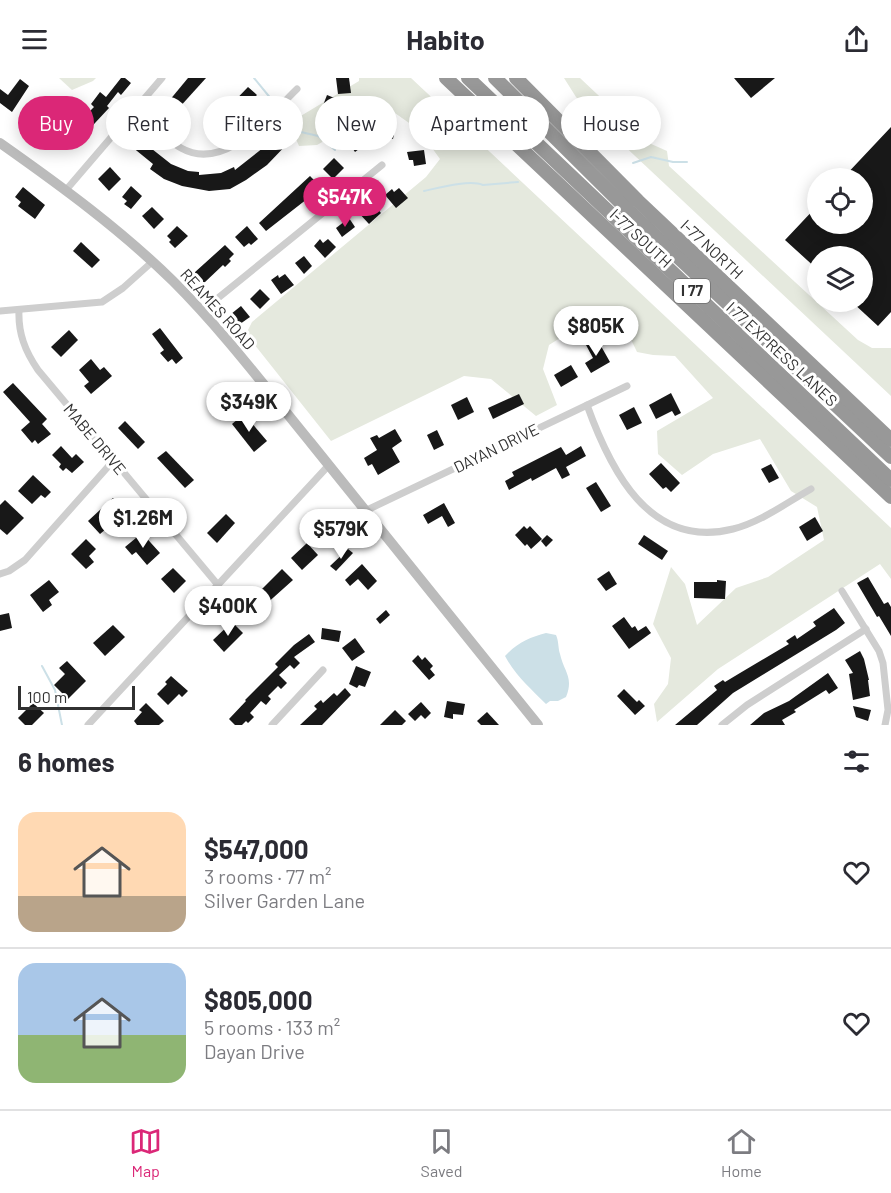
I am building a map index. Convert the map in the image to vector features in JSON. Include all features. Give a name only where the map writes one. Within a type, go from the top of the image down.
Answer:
[{"type":"highway","name":"I-77 SOUTH","points":[[446,78],[891,497]]},
{"type":"highway","name":"I 77 EXPRESS LANES","points":[[468,78],[891,480]]},
{"type":"highway","name":"I 77 EXPRESS LANES","points":[[495,78],[629,211],[891,457]]},
{"type":"highway","name":"I-77 NORTH","points":[[516,78],[653,216],[891,440]]},
{"type":"main road","name":"REAMES ROAD","points":[[0,143],[116,229],[202,311],[538,725]]},
{"type":"street","points":[[146,96],[162,78]]},
{"type":"street","points":[[188,150],[198,153],[221,152],[230,149],[245,138],[297,89]]},
{"type":"street","points":[[66,190],[106,143]]},
{"type":"street","points":[[202,311],[382,165]]},
{"type":"street","points":[[0,311],[102,302],[123,288],[152,262]]},
{"type":"street","name":"MABE DRIVE","points":[[19,310],[20,333],[29,357],[38,370],[218,585]]},
{"type":"street","name":"DAYAN DRIVE","points":[[365,511],[627,386]]},
{"type":"street","points":[[587,405],[610,458],[633,496],[652,514],[679,527],[706,532],[750,524],[811,489]]},
{"type":"street","points":[[0,574],[18,566],[25,560],[114,460]]},
{"type":"street","points":[[88,725],[329,465]]},
{"type":"street","points":[[842,591],[879,651],[883,663],[888,710],[885,725]]},
{"type":"street","points":[[722,725],[747,705],[866,629]]},
{"type":"street","points":[[272,725],[323,670]]},
{"type":"shaded area","points":[[59,78],[96,78],[72,90]]},
{"type":"shaded area","points":[[359,78],[411,78],[430,96],[409,96],[409,123],[397,114],[397,96],[334,96],[359,81]]},
{"type":"shaded area","points":[[564,78],[580,78],[599,96],[575,96]]},
{"type":"shaded area","points":[[315,107],[315,145],[303,146],[303,115]]},
{"type":"shaded area","points":[[661,148],[667,151],[669,166],[807,293],[807,312],[828,312],[858,340],[872,348],[891,348],[891,396],[629,150]]},
{"type":"shaded area","points":[[433,150],[488,150],[891,528],[891,579],[880,564],[718,669],[657,722],[654,704],[668,684],[671,658],[653,624],[671,567],[685,584],[697,625],[736,588],[768,577],[824,540],[817,507],[791,491],[760,439],[713,454],[682,475],[658,454],[657,431],[713,398],[675,356],[637,352],[622,321],[595,316],[549,345],[543,369],[557,405],[536,416],[491,379],[464,376],[331,441],[246,334],[252,322],[426,177],[440,159]]},
{"type":"shaded area","points":[[546,633],[556,635],[569,684],[566,697],[546,704],[518,676],[505,656],[524,641]]},
{"type":"building","points":[[121,78],[131,83],[121,95],[118,92],[115,96],[107,96]]},
{"type":"building","points":[[188,78],[206,78],[190,96],[173,96]]},
{"type":"building","points":[[336,78],[349,78],[351,93],[338,94]]},
{"type":"building","points":[[734,78],[775,78],[751,98]]},
{"type":"building","points":[[20,79],[29,86],[22,96],[18,96],[18,103],[12,112],[0,103],[0,89],[8,95]]},
{"type":"building","points":[[248,87],[257,95],[256,96],[239,96]]},
{"type":"building","points":[[100,92],[106,97],[106,111],[94,124],[94,100]]},
{"type":"building","points":[[891,127],[891,312],[878,326],[863,312],[873,312],[873,246],[807,246],[807,260],[785,240],[807,217],[807,234],[873,234],[873,168],[852,168]]},
{"type":"building","points":[[136,150],[153,150],[171,164],[188,171],[199,172],[199,175],[221,173],[234,167],[235,170],[260,150],[281,150],[267,165],[246,180],[230,189],[209,191],[182,186],[164,179],[150,169],[153,164]]},
{"type":"building","points":[[424,150],[426,164],[414,166],[407,152]]},
{"type":"building","points":[[334,158],[344,168],[333,179],[323,169]]},
{"type":"building","points":[[110,167],[121,179],[109,191],[98,179]]},
{"type":"building","points":[[310,176],[319,185],[314,190],[316,192],[266,231],[259,223]]},
{"type":"building","points":[[131,186],[142,196],[131,209],[124,204],[127,201],[122,197]]},
{"type":"building","points":[[23,187],[45,205],[35,219],[18,206],[21,202],[15,197]]},
{"type":"building","points":[[399,188],[408,198],[396,208],[385,195],[392,189],[394,192]]},
{"type":"building","points":[[370,200],[381,213],[369,224],[357,211]]},
{"type":"building","points":[[152,207],[164,219],[154,229],[142,216]]},
{"type":"building","points":[[349,218],[355,227],[342,237],[336,228]]},
{"type":"building","points":[[177,226],[188,236],[175,248],[167,236]]},
{"type":"building","points":[[247,226],[258,239],[244,247],[235,237]]},
{"type":"building","points":[[320,239],[323,243],[328,239],[336,247],[325,258],[314,246]]},
{"type":"building","points":[[81,242],[100,260],[92,268],[73,251]]},
{"type":"building","points":[[225,245],[234,254],[229,259],[231,261],[225,267],[223,265],[204,283],[194,273]]},
{"type":"building","points":[[304,256],[312,266],[304,274],[295,263]]},
{"type":"building","points":[[285,274],[294,285],[281,294],[271,280],[278,275],[279,278]]},
{"type":"building","points":[[260,289],[270,299],[260,309],[250,299]]},
{"type":"building","points":[[241,306],[250,317],[240,324],[231,314]]},
{"type":"building","points":[[160,328],[183,358],[176,364],[172,359],[168,362],[160,353],[164,350],[152,334]]},
{"type":"building","points":[[69,330],[78,340],[61,357],[51,347]]},
{"type":"building","points":[[597,339],[610,362],[591,373],[585,363],[593,358],[586,345]]},
{"type":"building","points":[[91,359],[100,370],[104,367],[112,376],[91,394],[84,386],[89,382],[79,370]]},
{"type":"building","points":[[571,365],[578,377],[561,387],[554,375]]},
{"type":"building","points":[[13,383],[47,419],[42,424],[51,434],[38,444],[35,440],[32,443],[21,430],[30,422],[3,392]]},
{"type":"building","points":[[671,393],[681,413],[675,416],[672,411],[656,419],[649,405]]},
{"type":"building","points":[[519,394],[524,404],[493,419],[488,408]]},
{"type":"building","points":[[467,397],[474,412],[458,420],[451,405]]},
{"type":"building","points":[[634,407],[642,423],[627,430],[619,415]]},
{"type":"building","points":[[244,414],[267,441],[254,452],[232,424]]},
{"type":"building","points":[[125,421],[145,442],[138,449],[118,428]]},
{"type":"building","points":[[395,429],[402,441],[392,448],[400,462],[378,475],[372,464],[368,466],[364,458],[377,450],[370,438],[377,435],[379,438]]},
{"type":"building","points":[[437,430],[444,445],[434,450],[427,435]]},
{"type":"building","points":[[61,446],[72,458],[76,454],[84,462],[72,473],[66,468],[63,471],[59,467],[61,464],[52,455]]},
{"type":"building","points":[[581,446],[586,456],[566,467],[570,475],[562,479],[556,468],[509,490],[505,481],[514,476],[512,472],[561,447],[566,455]]},
{"type":"building","points":[[166,451],[194,480],[185,488],[157,458]]},
{"type":"building","points":[[661,463],[680,483],[671,492],[666,487],[663,489],[649,474]]},
{"type":"building","points":[[771,464],[779,478],[769,483],[761,469]]},
{"type":"building","points":[[33,475],[51,492],[45,498],[41,495],[32,504],[18,491]]},
{"type":"building","points":[[596,482],[611,506],[601,512],[586,488]]},
{"type":"building","points":[[113,498],[122,508],[110,520],[113,523],[100,534],[88,521]]},
{"type":"building","points":[[5,500],[24,518],[7,535],[0,529],[0,505]]},
{"type":"building","points":[[444,503],[455,523],[448,527],[442,516],[428,524],[423,515]]},
{"type":"building","points":[[333,510],[340,518],[324,533],[317,525]]},
{"type":"building","points":[[226,514],[235,523],[217,543],[207,533]]},
{"type":"building","points":[[815,517],[823,531],[807,541],[799,527]]},
{"type":"building","points":[[524,526],[527,529],[530,526],[542,539],[531,549],[515,535]]},
{"type":"building","points":[[142,533],[160,553],[147,565],[136,552],[132,555],[125,547]]},
{"type":"building","points":[[547,535],[553,540],[546,547],[541,541]]},
{"type":"building","points":[[644,535],[668,551],[662,560],[638,544]]},
{"type":"building","points":[[86,539],[96,549],[89,556],[94,562],[86,569],[71,554]]},
{"type":"building","points":[[307,543],[318,555],[302,570],[291,558]]},
{"type":"building","points":[[348,549],[353,553],[336,571],[330,566]]},
{"type":"building","points":[[362,564],[377,581],[368,590],[358,579],[350,586],[345,580]]},
{"type":"building","points":[[173,568],[186,581],[174,593],[161,579]]},
{"type":"building","points":[[282,569],[293,580],[255,614],[249,608],[242,615],[237,609],[257,589],[259,592]]},
{"type":"building","points":[[609,571],[617,584],[606,591],[597,579]]},
{"type":"building","points":[[868,577],[884,604],[888,602],[891,607],[891,636],[857,583]]},
{"type":"building","points":[[49,580],[59,592],[49,600],[52,605],[43,612],[30,595]]},
{"type":"building","points":[[717,580],[726,581],[725,599],[694,598],[694,582],[717,582]]},
{"type":"building","points":[[834,608],[845,623],[836,630],[733,693],[697,725],[675,725],[717,690],[714,686],[723,680],[725,682],[789,644],[786,641],[795,635],[797,639],[816,626],[813,622]]},
{"type":"building","points":[[386,610],[390,615],[380,624],[376,619]]},
{"type":"building","points":[[9,613],[12,628],[0,631],[0,615]]},
{"type":"building","points":[[624,617],[632,628],[635,626],[638,631],[646,626],[651,633],[629,649],[612,626]]},
{"type":"building","points":[[232,622],[243,633],[224,652],[213,640]]},
{"type":"building","points":[[113,625],[125,637],[105,656],[93,643]]},
{"type":"building","points":[[322,628],[341,631],[339,642],[321,639]]},
{"type":"building","points":[[309,634],[315,642],[294,657],[300,663],[294,669],[290,665],[279,675],[287,683],[281,689],[278,686],[268,696],[271,699],[266,705],[261,701],[250,713],[254,717],[248,723],[246,721],[242,725],[235,725],[229,719],[278,667],[275,664]]},
{"type":"building","points":[[355,638],[365,652],[352,661],[342,648]]},
{"type":"building","points":[[860,651],[869,680],[870,696],[853,700],[849,674],[853,673],[845,660]]},
{"type":"building","points":[[418,655],[422,660],[425,657],[433,666],[430,669],[435,675],[429,680],[412,661]]},
{"type":"building","points":[[67,661],[86,681],[68,699],[54,685],[65,674],[59,668]]},
{"type":"building","points":[[356,666],[371,672],[365,687],[359,685],[357,688],[349,684]]},
{"type":"building","points":[[828,673],[838,688],[829,694],[826,690],[794,710],[796,712],[782,720],[785,725],[750,725],[764,713],[789,701]]},
{"type":"building","points":[[171,676],[188,691],[182,697],[179,694],[168,705],[157,694]]},
{"type":"building","points":[[345,688],[351,695],[322,725],[300,725],[317,709],[314,706],[321,700],[323,703],[334,693],[337,696]]},
{"type":"building","points":[[624,689],[637,702],[639,700],[645,706],[635,715],[617,696]]},
{"type":"building","points":[[447,701],[465,704],[463,715],[453,714],[453,719],[444,717]]},
{"type":"building","points":[[421,702],[431,713],[425,719],[421,715],[415,721],[408,714]]},
{"type":"building","points":[[33,703],[44,713],[32,725],[25,725],[18,718]]},
{"type":"building","points":[[146,703],[164,721],[159,725],[137,725],[134,721],[142,712],[139,710]]},
{"type":"building","points":[[853,706],[871,710],[868,721],[856,717]]},
{"type":"building","points":[[395,710],[406,721],[402,725],[380,725]]},
{"type":"building","points":[[487,712],[499,725],[481,725],[477,721]]},
{"type":"waterway","points":[[254,78],[269,96]]},
{"type":"waterway","points":[[303,132],[315,135]]},
{"type":"waterway","points":[[633,163],[651,157],[673,162],[687,162]]},
{"type":"waterway","points":[[424,191],[462,183],[483,185],[518,182]]},
{"type":"waterway","points":[[42,666],[55,690],[62,725]]}]
